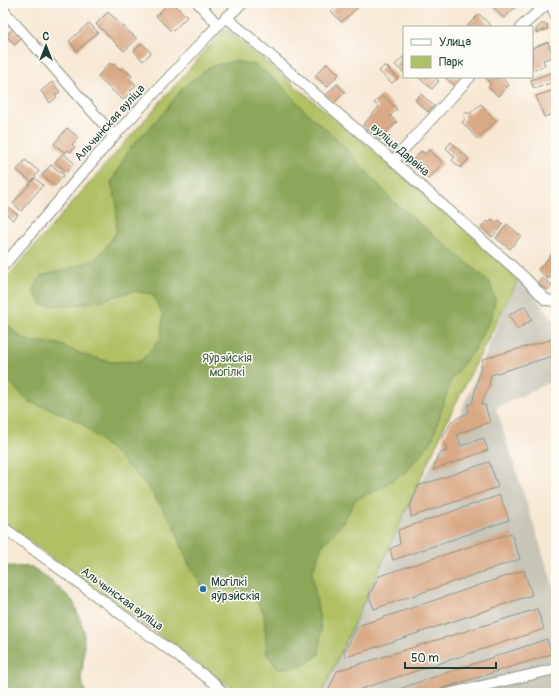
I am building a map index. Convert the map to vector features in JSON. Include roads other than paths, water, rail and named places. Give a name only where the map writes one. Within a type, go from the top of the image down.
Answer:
[{"type":"street","points":[[198,3],[218,25]]},
{"type":"street","name":"Альчынская вуліца","points":[[3,266],[114,136],[218,25],[243,3]]},
{"type":"street","points":[[521,26],[548,3]]},
{"type":"street","points":[[551,3],[556,17]]},
{"type":"street","points":[[3,10],[114,136]]},
{"type":"street","name":"вуліца Дарвіна","points":[[226,17],[393,161],[523,276],[546,300],[556,301]]},
{"type":"street","points":[[393,161],[469,78]]},
{"type":"street","name":"Альчынская вуліца","points":[[3,527],[213,682],[223,693]]},
{"type":"street","points":[[451,693],[556,669]]},
{"type":"place","name":"Могілкі яўрэйскія","points":[[203,589]]},
{"type":"park label","name":"Яўрэйскія могілкі","points":[[227,365]]}]
